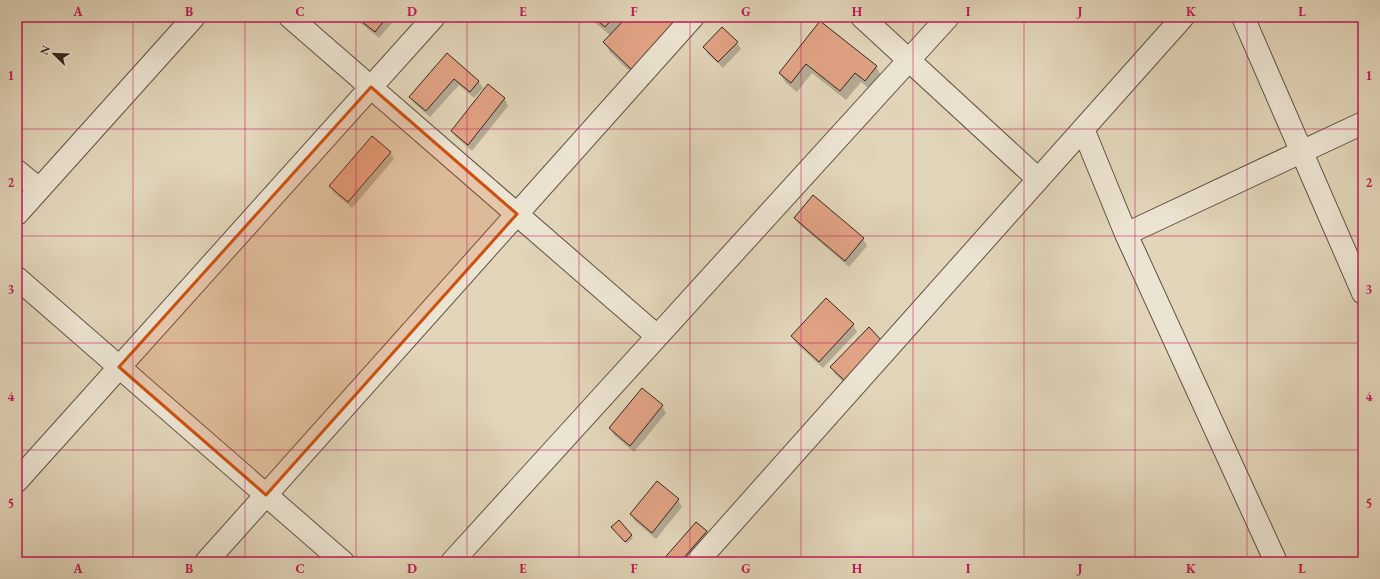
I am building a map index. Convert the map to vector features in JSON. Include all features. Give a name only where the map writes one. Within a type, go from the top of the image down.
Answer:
[{"type":"street","points":[[17,214],[194,17]]},
{"type":"street","points":[[290,17],[657,336]]},
{"type":"street","points":[[17,481],[434,17]]},
{"type":"street","points":[[206,562],[693,17]]},
{"type":"street","points":[[862,17],[1038,179]]},
{"type":"street","points":[[452,562],[948,17]]},
{"type":"street","points":[[697,562],[1182,17]]},
{"type":"street","points":[[1243,17],[1363,293]]},
{"type":"street","points":[[1126,234],[1363,123]]},
{"type":"street","points":[[1083,129],[1126,234],[1276,562]]},
{"type":"street","points":[[17,171],[39,189]]},
{"type":"street","points":[[17,278],[343,562]]},
{"type":"highlighted area","points":[[371,87],[517,214],[266,495],[119,367]]},
{"type":"building","points":[[356,17],[387,17],[375,32]]},
{"type":"building","points":[[593,17],[614,17],[605,27]]},
{"type":"building","points":[[627,17],[683,17],[632,70],[603,42]]},
{"type":"building","points":[[820,21],[877,66],[865,81],[855,73],[840,91],[806,64],[791,83],[779,73]]},
{"type":"building","points":[[722,27],[738,42],[718,62],[703,47]]},
{"type":"building","points":[[447,53],[479,81],[470,92],[454,79],[426,111],[409,97]]},
{"type":"building","points":[[488,84],[505,98],[468,145],[451,131]]},
{"type":"building","points":[[372,136],[391,152],[348,202],[329,186]]},
{"type":"building","points":[[813,195],[864,238],[845,261],[794,218]]},
{"type":"building","points":[[826,298],[854,324],[819,362],[791,336]]},
{"type":"building","points":[[869,327],[883,342],[845,381],[830,367]]},
{"type":"building","points":[[642,388],[663,405],[630,446],[609,428]]},
{"type":"building","points":[[657,481],[679,499],[652,533],[630,514]]},
{"type":"building","points":[[619,520],[632,535],[625,542],[611,527]]},
{"type":"building","points":[[696,522],[707,531],[680,562],[661,562]]}]
